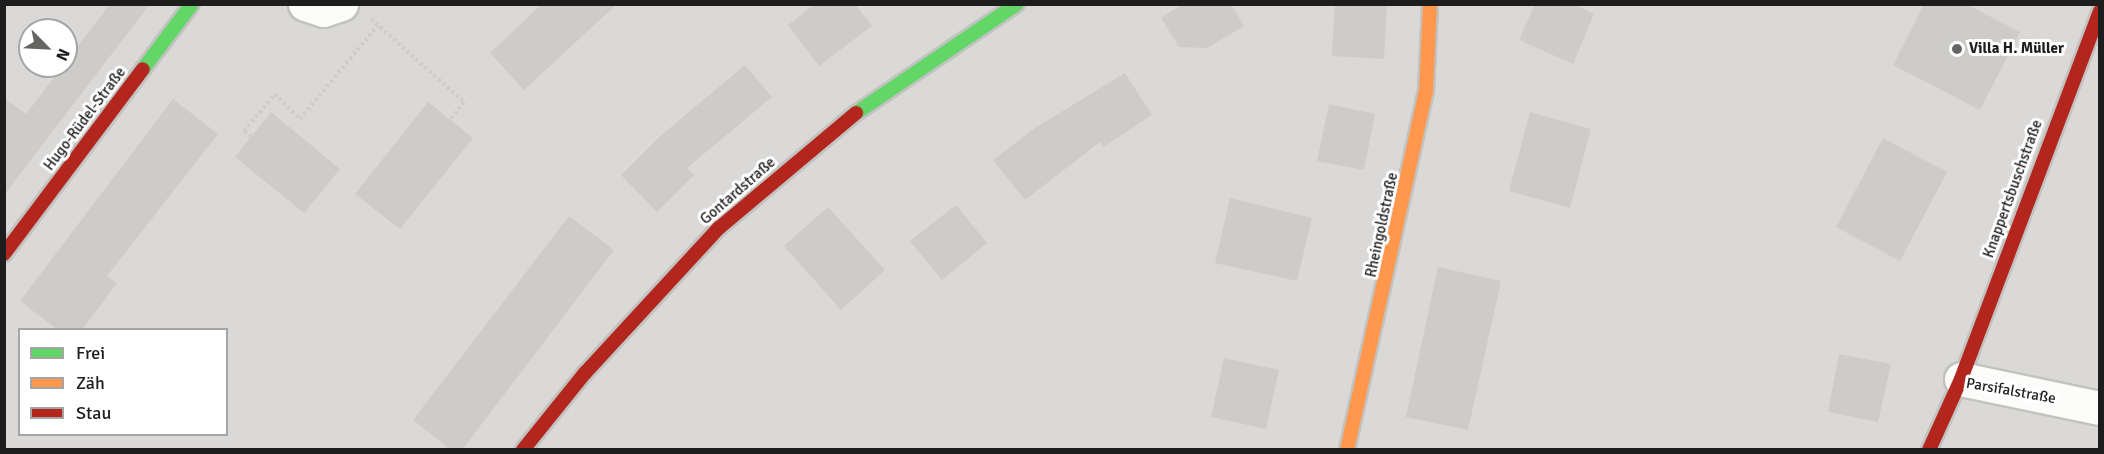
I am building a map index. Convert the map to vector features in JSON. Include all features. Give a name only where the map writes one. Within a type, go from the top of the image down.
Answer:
[{"type":"street","name":"Hugo-Rüdel-Straße","points":[[4,254],[192,4]]},
{"type":"street","points":[[304,4],[323,10],[352,8]]},
{"type":"street","name":"Gontardstraße","points":[[523,450],[585,373],[719,228],[864,106],[1017,4]]},
{"type":"street","name":"Rheingoldstraße","points":[[1347,450],[1426,92],[1430,4]]},
{"type":"street","name":"Knappertsbuschstraße","points":[[1961,379],[2100,11]]},
{"type":"street","name":"Parsifalstraße","points":[[1929,450],[1961,379],[2100,408]]},
{"type":"path","points":[[352,8],[378,24],[464,102],[450,120]]},
{"type":"path","points":[[251,137],[244,131],[275,94],[300,119],[378,24]]},
{"type":"shaded area","points":[[5,5],[2099,5],[2099,449],[5,449]]},
{"type":"building","points":[[110,4],[150,4],[4,195],[4,98],[26,114],[53,78],[78,78],[78,46]]},
{"type":"building","points":[[542,4],[617,4],[524,90],[490,53]]},
{"type":"building","points":[[815,4],[855,4],[872,26],[819,66],[788,25]]},
{"type":"building","points":[[1183,4],[1231,4],[1244,26],[1207,48],[1179,47],[1161,18]]},
{"type":"building","points":[[1335,4],[1387,4],[1384,59],[1332,56]]},
{"type":"building","points":[[1535,4],[1573,4],[1594,14],[1573,64],[1519,40]]},
{"type":"building","name":"Villa H. Müller","points":[[1924,4],[1966,4],[2020,32],[1980,110],[1893,65]]},
{"type":"building","points":[[745,65],[772,97],[687,168],[694,175],[657,212],[621,175],[658,138]]},
{"type":"building","points":[[1125,73],[1152,115],[1103,147],[1100,142],[1025,200],[993,160],[1035,128]]},
{"type":"building","points":[[173,99],[218,134],[107,276],[117,283],[83,328],[55,328],[20,301]]},
{"type":"building","points":[[428,102],[473,138],[400,229],[355,194]]},
{"type":"building","points":[[1329,104],[1375,114],[1364,170],[1317,161]]},
{"type":"building","points":[[271,112],[340,169],[304,213],[235,157]]},
{"type":"building","points":[[1530,112],[1591,129],[1570,208],[1509,191]]},
{"type":"building","points":[[1883,138],[1947,172],[1900,261],[1836,227]]},
{"type":"building","points":[[1230,198],[1312,218],[1297,281],[1215,263]]},
{"type":"building","points":[[956,205],[987,243],[942,280],[910,241]]},
{"type":"building","points":[[828,207],[885,270],[841,310],[784,246]]},
{"type":"building","points":[[569,216],[614,250],[462,450],[451,450],[413,420]]},
{"type":"building","points":[[1438,267],[1501,281],[1468,430],[1406,417]]},
{"type":"building","points":[[1839,354],[1891,364],[1878,422],[1828,412]]},
{"type":"building","points":[[1224,358],[1279,370],[1266,429],[1211,417]]},
{"type":"traffic: fast","points":[[143,69],[192,4]]},
{"type":"traffic: fast","points":[[856,113],[1017,4]]},
{"type":"traffic: slow","points":[[1347,450],[1426,92],[1430,4]]},
{"type":"traffic: jam","points":[[1929,450],[1961,379],[2100,11]]},
{"type":"traffic: jam","points":[[4,254],[143,69]]},
{"type":"traffic: jam","points":[[523,450],[585,373],[719,228],[856,113]]},
{"type":"place","name":"Villa H. Müller","points":[[1957,49]]}]
